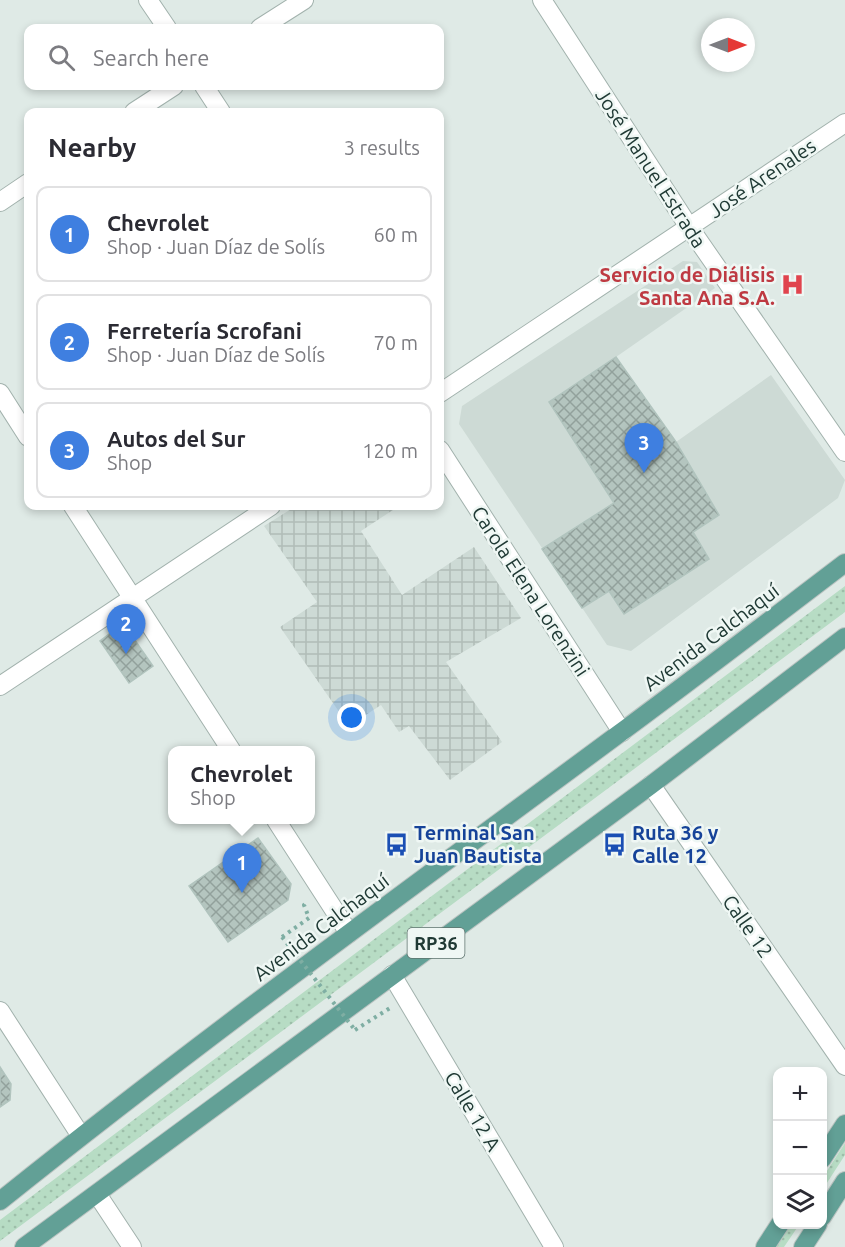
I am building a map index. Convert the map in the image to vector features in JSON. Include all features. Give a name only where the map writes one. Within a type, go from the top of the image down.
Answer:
[{"type":"main road","name":"Avenida Calchaquí","points":[[0,1201],[349,933],[622,732],[845,563]]},
{"type":"main road","name":"RP36","points":[[24,1247],[651,785],[845,637]]},
{"type":"main road","points":[[827,1151],[845,1124]]},
{"type":"main road","points":[[827,1209],[845,1181]]},
{"type":"main road","points":[[765,1247],[777,1229]]},
{"type":"main road","points":[[803,1247],[815,1229]]},
{"type":"street","points":[[148,0],[164,24]]},
{"type":"street","points":[[266,24],[304,0]]},
{"type":"street","name":"José Manuel Estrada","points":[[542,0],[689,227],[845,452]]},
{"type":"street","points":[[140,108],[168,90]]},
{"type":"street","points":[[207,90],[218,108]]},
{"type":"street","name":"José Arenales","points":[[444,390],[845,123]]},
{"type":"street","points":[[0,202],[24,186]]},
{"type":"street","points":[[0,393],[24,431]]},
{"type":"street","name":"Carola Elena Lorenzini","points":[[444,456],[622,732]]},
{"type":"street","points":[[76,510],[228,746]]},
{"type":"street","points":[[0,686],[265,510]]},
{"type":"street","name":"Calle 12","points":[[651,785],[845,1066]]},
{"type":"street","points":[[279,824],[349,933]]},
{"type":"street","name":"Calle 12 A","points":[[392,975],[550,1246]]},
{"type":"street","points":[[0,1011],[81,1137]]},
{"type":"street","points":[[97,1194],[132,1247]]},
{"type":"path","points":[[304,904],[309,918],[282,937],[355,1030],[393,1006]]},
{"type":"shaded area","points":[[683,261],[697,262],[715,288],[616,357],[676,442],[771,375],[845,480],[838,498],[631,651],[607,645],[459,424],[462,406]]},
{"type":"shaded area","points":[[290,510],[393,510],[361,531],[402,595],[474,547],[521,618],[446,662],[502,742],[450,780],[409,726],[399,732],[381,705],[349,726],[280,627],[317,602],[264,526]]},
{"type":"green space","points":[[845,586],[845,612],[0,1241],[0,1220]]},
{"type":"green space","points":[[845,1143],[845,1155],[827,1183],[827,1171]]},
{"type":"green space","points":[[788,1229],[796,1229],[784,1247],[776,1247]]},
{"type":"building","points":[[616,357],[676,442],[719,515],[693,532],[709,559],[624,614],[609,591],[582,608],[542,549],[614,503],[549,402]]},
{"type":"building","points":[[117,628],[130,633],[153,666],[129,683],[100,641]]},
{"type":"building","points":[[258,838],[291,884],[288,900],[228,942],[189,886]]},
{"type":"building","points":[[0,1067],[11,1084],[10,1100],[0,1107]]},
{"type":"place","name":"Servicio de Diálisis Santa Ana S.A.","points":[[793,285]]},
{"type":"place","name":"Autos del Sur","points":[[644,473]]},
{"type":"place","name":"Ferretería Scrofani","points":[[126,654]]},
{"type":"place","name":"Terminal San Juan Bautista","points":[[396,844]]},
{"type":"place","name":"Ruta 36 y Calle 12","points":[[614,844]]},
{"type":"place","name":"Chevrolet","points":[[242,893]]}]
